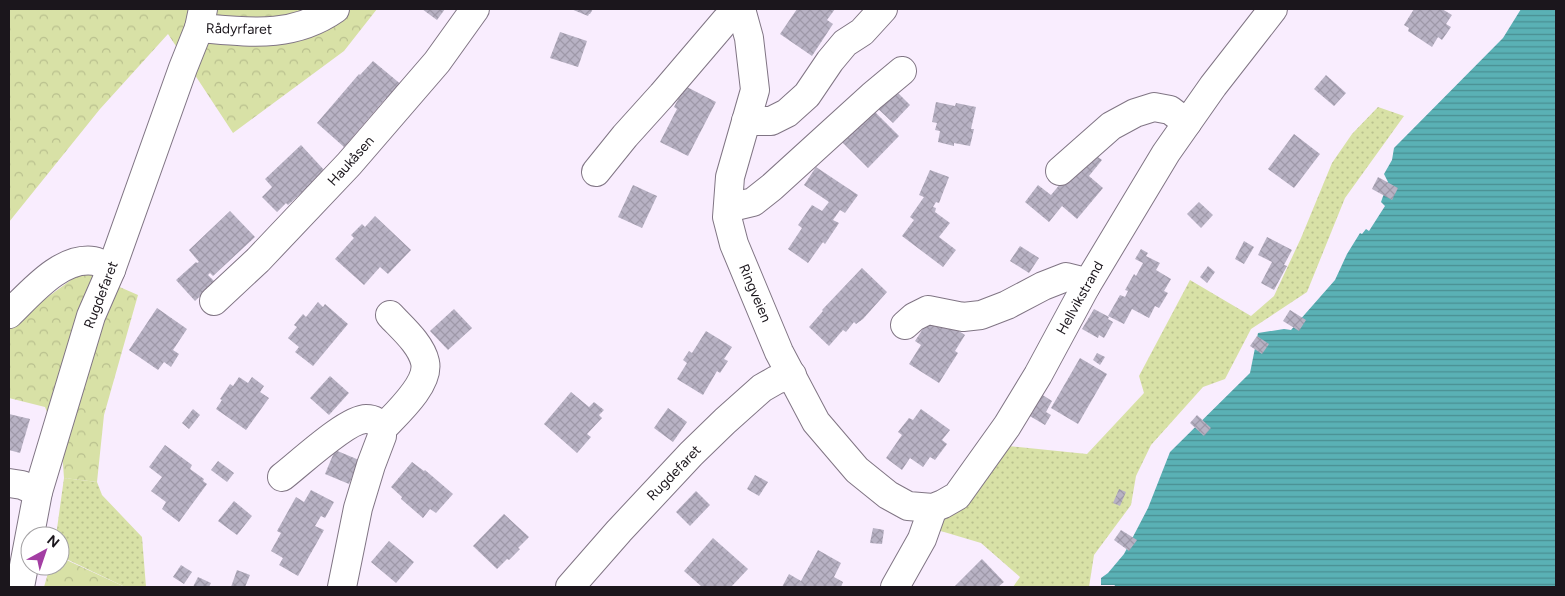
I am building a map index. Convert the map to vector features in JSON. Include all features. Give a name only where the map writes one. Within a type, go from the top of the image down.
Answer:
[{"type":"street","name":"Rådyrfaret","points":[[201,18],[252,32],[303,26],[335,9]]},
{"type":"street","name":"Haukåsen","points":[[214,302],[258,260],[349,164],[437,62],[475,9]]},
{"type":"street","points":[[746,122],[771,121],[787,113],[806,95],[845,43],[862,32],[883,9]]},
{"type":"street","name":"Hellvikstrand","points":[[933,508],[957,496],[1007,426],[1038,375],[1086,286],[1142,192],[1213,86],[1273,9]]},
{"type":"street","points":[[596,172],[726,20],[742,11]]},
{"type":"street","name":"Ringveien","points":[[742,11],[749,38],[755,90],[730,178],[727,217],[734,244],[779,352],[816,422],[857,470],[888,495],[908,506],[933,508]]},
{"type":"street","name":"Rugdefaret","points":[[20,587],[38,492],[91,316],[111,270],[201,18]]},
{"type":"street","points":[[728,208],[753,202],[902,71]]},
{"type":"street","points":[[1060,171],[1111,126],[1135,113],[1154,107],[1170,110],[1187,123]]},
{"type":"street","points":[[9,314],[40,284],[65,265],[83,260],[96,262],[111,270]]},
{"type":"street","points":[[905,325],[914,317],[928,310],[963,317],[981,315],[1008,305],[1043,286],[1066,277],[1078,280],[1086,286]]},
{"type":"street","points":[[382,429],[414,393],[426,371],[425,361],[420,350],[390,315]]},
{"type":"street","name":"Rugdefaret","points":[[570,587],[626,524],[725,421],[762,388],[776,380],[792,375]]},
{"type":"street","points":[[282,477],[349,425],[366,419],[373,420],[382,429],[382,436],[358,508],[342,587]]},
{"type":"street","points":[[9,483],[22,485],[38,492]]},
{"type":"street","points":[[895,587],[922,539],[933,508]]},
{"type":"green space","points":[[9,9],[377,9],[344,51],[233,133],[168,34],[100,109],[9,222]]},
{"type":"green space","points":[[1378,107],[1404,116],[1345,198],[1307,292],[1251,329],[1225,379],[1203,387],[1151,445],[1136,476],[1131,505],[1094,555],[1089,587],[1013,587],[1020,577],[981,543],[934,529],[1008,446],[1087,454],[1144,393],[1139,376],[1190,280],[1251,316],[1274,296],[1301,238],[1332,163],[1352,134]]},
{"type":"green space","points":[[83,271],[138,295],[104,415],[97,482],[64,478],[62,450],[45,407],[9,398],[9,319],[14,322]]},
{"type":"green space","points":[[64,478],[97,482],[102,495],[142,537],[146,587],[125,587],[70,561],[70,526],[57,526]]},
{"type":"green space","points":[[70,562],[125,587],[44,587],[47,576],[70,576]]},
{"type":"water","points":[[1521,9],[1556,9],[1556,587],[1114,587],[1115,585],[1101,585],[1101,578],[1108,573],[1124,554],[1148,508],[1170,452],[1250,373],[1258,333],[1284,329],[1291,330],[1335,280],[1347,254],[1360,233],[1362,234],[1366,229],[1369,231],[1385,206],[1381,202],[1388,182],[1384,174],[1392,160],[1394,148],[1503,38]]},
{"type":"building","points":[[422,9],[445,9],[437,20]]},
{"type":"building","points":[[571,9],[593,9],[588,16]]},
{"type":"building","points":[[797,9],[835,9],[827,20],[833,24],[812,56],[780,34]]},
{"type":"building","points":[[1414,9],[1442,9],[1452,15],[1446,24],[1451,27],[1442,40],[1438,37],[1432,47],[1408,31],[1409,28],[1404,25]]},
{"type":"building","points":[[560,32],[587,41],[578,67],[550,58]]},
{"type":"building","points":[[373,61],[403,86],[391,101],[386,98],[344,147],[317,123],[359,74]]},
{"type":"building","points":[[1326,75],[1346,93],[1334,106],[1314,89]]},
{"type":"building","points":[[685,86],[716,102],[688,156],[660,142],[677,109],[674,107]]},
{"type":"building","points":[[892,87],[910,105],[893,123],[874,105]]},
{"type":"building","points":[[936,102],[955,106],[956,103],[976,107],[971,129],[974,129],[970,146],[954,143],[954,146],[938,142],[940,131],[935,130],[937,123],[932,122]]},
{"type":"building","points":[[872,109],[899,136],[868,168],[841,141]]},
{"type":"building","points":[[1294,134],[1320,154],[1294,188],[1268,169]]},
{"type":"building","points":[[301,145],[325,171],[310,191],[307,188],[277,212],[262,197],[272,187],[265,179]]},
{"type":"building","points":[[1091,152],[1102,160],[1089,176],[1103,188],[1077,219],[1062,206],[1049,222],[1025,202],[1038,185],[1051,195],[1076,165]]},
{"type":"building","points":[[816,167],[858,195],[845,213],[840,210],[833,220],[839,223],[825,244],[823,242],[808,263],[788,249],[802,228],[798,225],[812,205],[822,211],[829,202],[804,185]]},
{"type":"building","points":[[930,170],[949,177],[939,203],[936,202],[933,207],[936,208],[935,212],[950,223],[939,237],[956,250],[943,267],[902,236],[914,220],[910,217],[924,197],[919,195]]},
{"type":"building","points":[[1378,177],[1398,188],[1392,200],[1372,189]]},
{"type":"building","points":[[633,185],[657,196],[642,228],[618,217]]},
{"type":"building","points":[[1199,202],[1213,215],[1201,228],[1187,214]]},
{"type":"building","points":[[230,211],[255,237],[213,276],[210,273],[208,275],[215,282],[195,301],[176,280],[196,262],[199,262],[189,250]]},
{"type":"building","points":[[375,216],[411,250],[388,274],[380,267],[364,285],[335,259],[354,238],[351,235],[362,224],[365,227]]},
{"type":"building","points":[[1267,237],[1292,250],[1284,265],[1287,266],[1274,290],[1261,283],[1272,262],[1258,255]]},
{"type":"building","points":[[1244,241],[1254,247],[1244,264],[1235,259]]},
{"type":"building","points":[[1020,246],[1039,258],[1029,273],[1010,261]]},
{"type":"building","points":[[1141,249],[1148,253],[1146,256],[1160,263],[1156,270],[1171,279],[1164,291],[1168,293],[1159,308],[1155,306],[1149,318],[1132,309],[1124,324],[1108,316],[1120,295],[1125,297],[1128,291],[1125,290],[1143,263],[1135,259]]},
{"type":"building","points":[[1208,266],[1215,272],[1207,283],[1200,277]]},
{"type":"building","points":[[862,268],[887,292],[863,319],[856,324],[854,322],[846,332],[843,330],[829,346],[809,327],[822,310]]},
{"type":"building","points":[[318,302],[323,307],[325,304],[348,324],[313,366],[295,352],[299,347],[288,338],[297,327],[294,325],[303,314],[306,317]]},
{"type":"building","points":[[157,308],[187,329],[173,350],[179,354],[171,367],[164,362],[158,370],[129,350]]},
{"type":"building","points":[[454,309],[472,328],[448,350],[430,331]]},
{"type":"building","points":[[1094,309],[1109,317],[1108,319],[1113,322],[1104,338],[1099,335],[1098,338],[1082,329]]},
{"type":"building","points":[[1290,310],[1306,320],[1299,331],[1283,321]]},
{"type":"building","points":[[938,318],[965,335],[955,351],[958,353],[939,383],[909,364],[921,345],[915,341],[928,321],[934,325]]},
{"type":"building","points":[[706,331],[732,347],[724,359],[728,361],[720,373],[717,371],[703,395],[677,379],[687,363],[683,360],[689,351],[692,353]]},
{"type":"building","points":[[1257,336],[1269,344],[1262,354],[1250,346]]},
{"type":"building","points":[[1097,353],[1105,357],[1100,365],[1093,360]]},
{"type":"building","points":[[1080,358],[1107,374],[1078,424],[1051,408]]},
{"type":"building","points":[[330,376],[349,393],[329,415],[310,398]]},
{"type":"building","points":[[239,377],[248,383],[252,377],[264,386],[260,392],[269,398],[246,430],[216,409],[230,384],[233,386]]},
{"type":"building","points":[[571,392],[589,407],[594,402],[604,410],[599,415],[602,418],[587,434],[591,437],[577,453],[544,424]]},
{"type":"building","points":[[1041,394],[1052,401],[1046,412],[1051,415],[1045,425],[1028,415]]},
{"type":"building","points":[[668,408],[687,422],[673,442],[654,428]]},
{"type":"building","points":[[193,409],[200,415],[189,429],[182,423]]},
{"type":"building","points":[[921,409],[950,430],[942,440],[947,444],[935,460],[930,457],[923,467],[910,458],[902,470],[886,458],[902,435],[898,432],[909,418],[913,420]]},
{"type":"building","points":[[9,414],[30,419],[20,453],[9,450]]},
{"type":"building","points":[[1197,415],[1211,428],[1204,436],[1190,423]]},
{"type":"building","points":[[165,445],[192,465],[190,469],[204,479],[203,481],[207,484],[179,522],[162,509],[166,502],[151,491],[162,477],[149,467]]},
{"type":"building","points":[[335,450],[359,460],[349,484],[325,474]]},
{"type":"building","points":[[218,461],[234,473],[227,482],[211,470]]},
{"type":"building","points":[[412,462],[425,470],[453,494],[436,513],[430,509],[423,518],[401,499],[402,497],[391,487]]},
{"type":"building","points":[[755,475],[768,482],[759,496],[747,489]]},
{"type":"building","points":[[1119,489],[1126,492],[1120,506],[1113,503]]},
{"type":"building","points":[[311,490],[334,502],[325,518],[321,516],[315,526],[324,530],[298,576],[279,565],[283,558],[271,551],[281,533],[277,531],[296,497],[304,502]]},
{"type":"building","points":[[696,491],[710,505],[690,526],[676,512]]},
{"type":"building","points":[[234,501],[252,516],[237,535],[218,521]]},
{"type":"building","points":[[504,514],[529,537],[509,560],[507,559],[497,569],[473,546]]},
{"type":"building","points":[[873,528],[884,530],[882,544],[870,543]]},
{"type":"building","points":[[1121,530],[1137,540],[1129,551],[1114,540]]},
{"type":"building","points":[[713,538],[748,569],[731,587],[702,587],[684,571]]},
{"type":"building","points":[[389,541],[414,562],[396,583],[371,562]]},
{"type":"building","points":[[818,550],[841,563],[834,577],[843,582],[841,587],[782,587],[789,574],[801,581]]},
{"type":"building","points":[[982,559],[1004,582],[998,587],[954,587]]},
{"type":"building","points":[[181,565],[192,572],[184,584],[173,577]]},
{"type":"building","points":[[237,570],[250,575],[245,587],[231,587]]},
{"type":"building","points":[[198,577],[211,583],[209,587],[193,587]]}]
